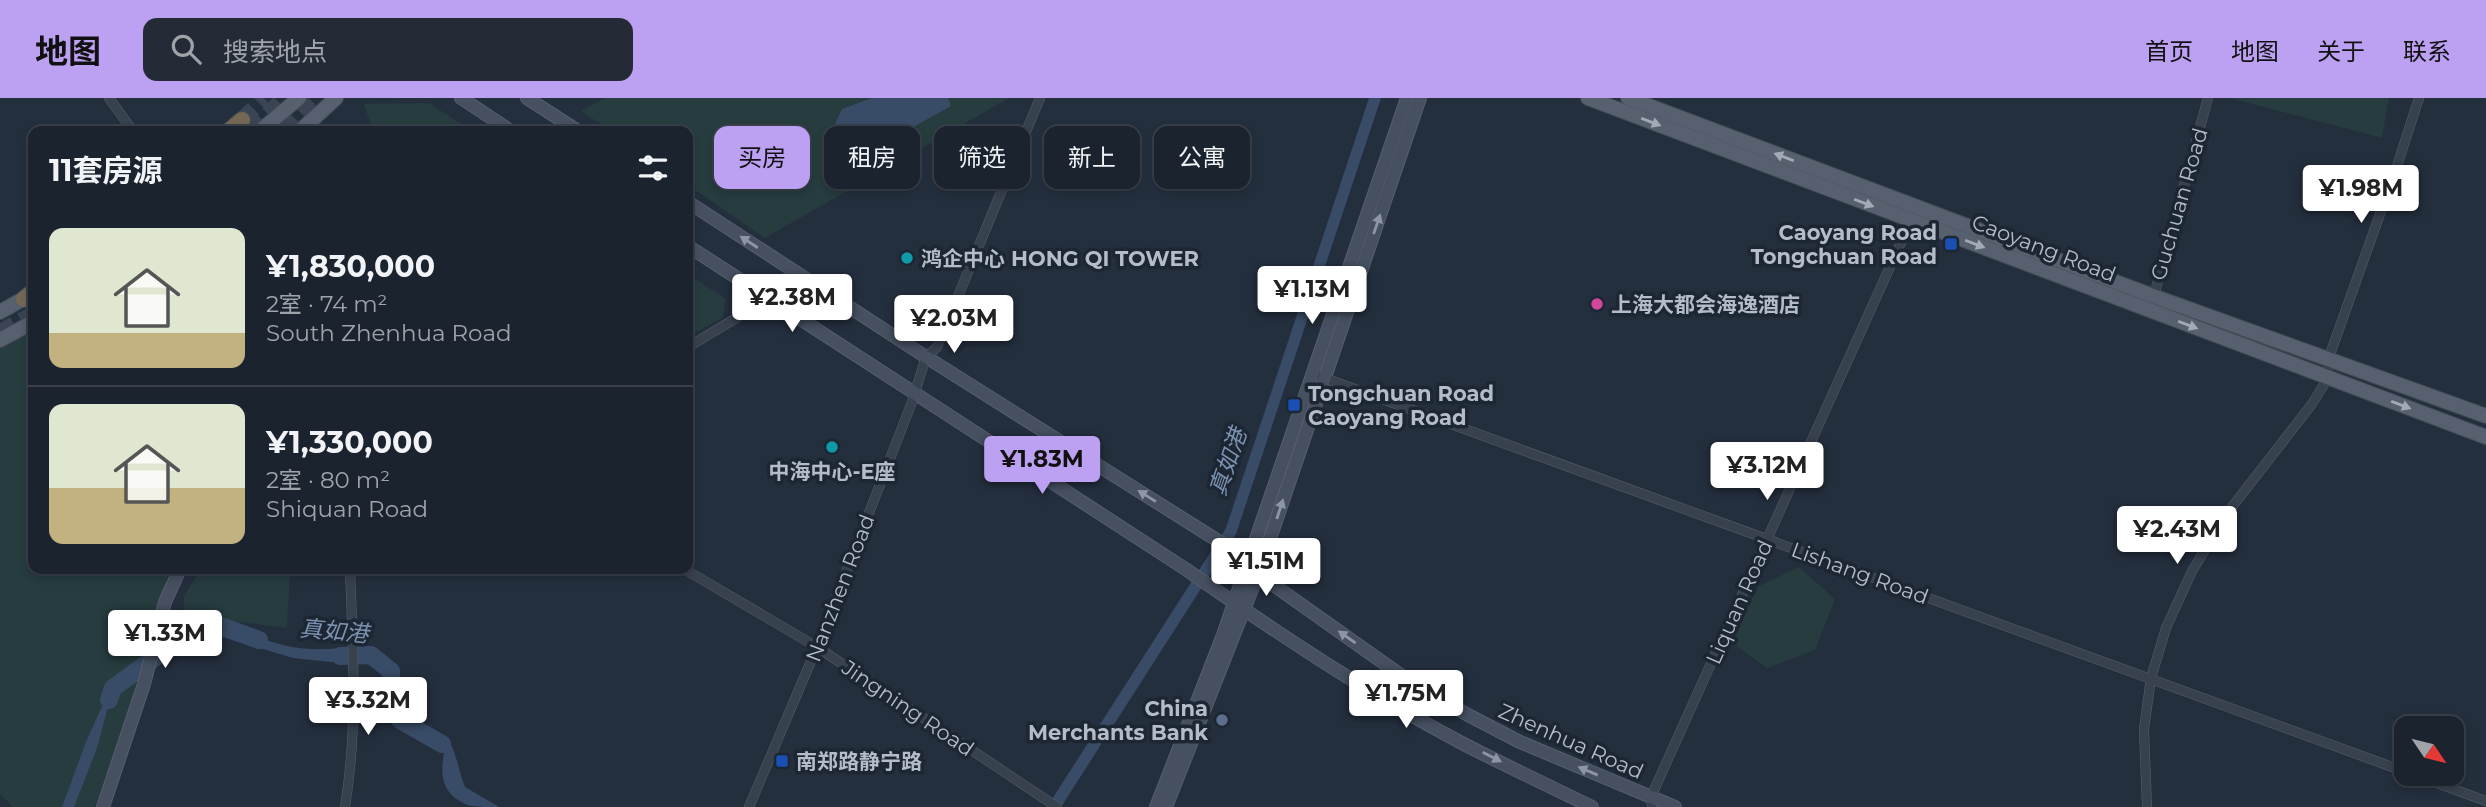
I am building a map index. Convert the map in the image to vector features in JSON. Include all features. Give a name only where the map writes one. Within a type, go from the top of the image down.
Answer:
[{"type":"highway","points":[[235,126],[242,120]]},
{"type":"main road","points":[[266,126],[299,98]]},
{"type":"main road","points":[[305,126],[336,98]]},
{"type":"main road","points":[[461,98],[503,126]]},
{"type":"main road","points":[[527,98],[570,126]]},
{"type":"main road","points":[[1156,807],[1239,606],[1258,574],[1407,98]]},
{"type":"main road","points":[[1166,807],[1239,606],[1245,564],[1318,376],[1420,98]]},
{"type":"main road","name":"Caoyang Road","points":[[1588,98],[1914,214],[2151,303],[2328,378],[2486,437]]},
{"type":"main road","name":"Caoyang Road","points":[[1628,98],[1914,214]]},
{"type":"main road","name":"Zhenhua Road","points":[[693,205],[926,357],[1231,549],[1258,574],[1402,676],[1520,742],[1651,802],[1675,807]]},
{"type":"main road","points":[[693,249],[1239,606],[1388,700],[1457,740],[1592,807]]},
{"type":"main road","points":[[0,312],[28,296]]},
{"type":"main road","name":"Caoyang Road","points":[[2151,303],[2328,360],[2486,416]]},
{"type":"main road","points":[[0,341],[28,324]]},
{"type":"main road","points":[[103,807],[144,684],[165,602],[178,574]]},
{"type":"street","points":[[109,98],[129,126]]},
{"type":"street","name":"Nanzhen Road","points":[[749,807],[817,646],[915,394],[926,357],[937,346],[1040,98]]},
{"type":"street","name":"Guchuan Road","points":[[2151,303],[2208,98]]},
{"type":"street","points":[[2147,807],[2144,729],[2151,678],[2166,628],[2192,571],[2228,512],[2312,404],[2328,378],[2328,360],[2419,98]]},
{"type":"street","name":"Liquan Road","points":[[1651,802],[1914,214]]},
{"type":"street","points":[[693,345],[768,299]]},
{"type":"street","name":"Lishang Road","points":[[1318,376],[2394,768]]},
{"type":"street","points":[[345,807],[351,769],[355,705],[350,574]]},
{"type":"street","name":"Jingning Road","points":[[693,574],[817,646],[1058,807]]},
{"type":"street","points":[[2445,786],[2486,801]]},
{"type":"green space","points":[[605,98],[1009,98],[960,126],[934,126],[934,141],[920,149],[920,126],[824,126],[824,189],[850,189],[765,238],[693,188],[693,126],[604,126],[581,111]]},
{"type":"green space","points":[[2230,98],[2389,98],[2382,138]]},
{"type":"green space","points":[[429,103],[464,126],[371,126],[364,104]]},
{"type":"green space","points":[[693,277],[726,299],[723,317],[693,334]]},
{"type":"green space","points":[[28,329],[28,574],[169,574],[125,722],[95,807],[13,807],[0,794],[0,344]]},
{"type":"green space","points":[[1799,567],[1835,599],[1815,650],[1767,668],[1729,641],[1759,586]]},
{"type":"green space","points":[[198,574],[290,574],[287,628],[184,615],[184,596]]},
{"type":"water","points":[[872,98],[948,98],[951,106],[915,126],[834,126],[842,109]]},
{"type":"water","points":[[1369,98],[1381,98],[1236,534],[1061,807],[1047,807],[1226,528]]},
{"type":"water","points":[[201,624],[297,648],[370,646],[395,666],[398,682],[397,707],[445,739],[453,748],[465,787],[499,807],[471,806],[453,797],[444,783],[442,767],[445,748],[386,709],[391,671],[371,655],[331,662],[293,658],[203,631],[158,663],[160,655],[169,643]]},
{"type":"water","points":[[142,658],[140,668],[113,688],[97,748],[74,807],[62,807],[86,742],[111,686]]},
{"type":"waterway","name":"真如港","points":[[109,700],[113,688],[201,624],[218,625],[259,640]]},
{"type":"waterway","name":"真如港","points":[[340,656],[371,655],[391,671],[391,707],[400,720],[442,744]]},
{"type":"tunnel","points":[[242,120],[264,98]]},
{"type":"tunnel","points":[[256,126],[284,98]]},
{"type":"tunnel","points":[[290,126],[317,98]]},
{"type":"tunnel","points":[[0,332],[28,317]]},
{"type":"place","name":"Caoyang Road Tongchuan Road","points":[[1951,244]]},
{"type":"place","name":"鸿企中心 HONG QI TOWER","points":[[907,258]]},
{"type":"place","name":"上海大都会海逸酒店","points":[[1597,304]]},
{"type":"place","name":"Tongchuan Road Caoyang Road","points":[[1294,405]]},
{"type":"place","name":"中海中心-E座","points":[[832,447]]},
{"type":"place","name":"China Merchants Bank","points":[[1222,720]]},
{"type":"place","name":"南郑路静宁路","points":[[782,761]]}]
